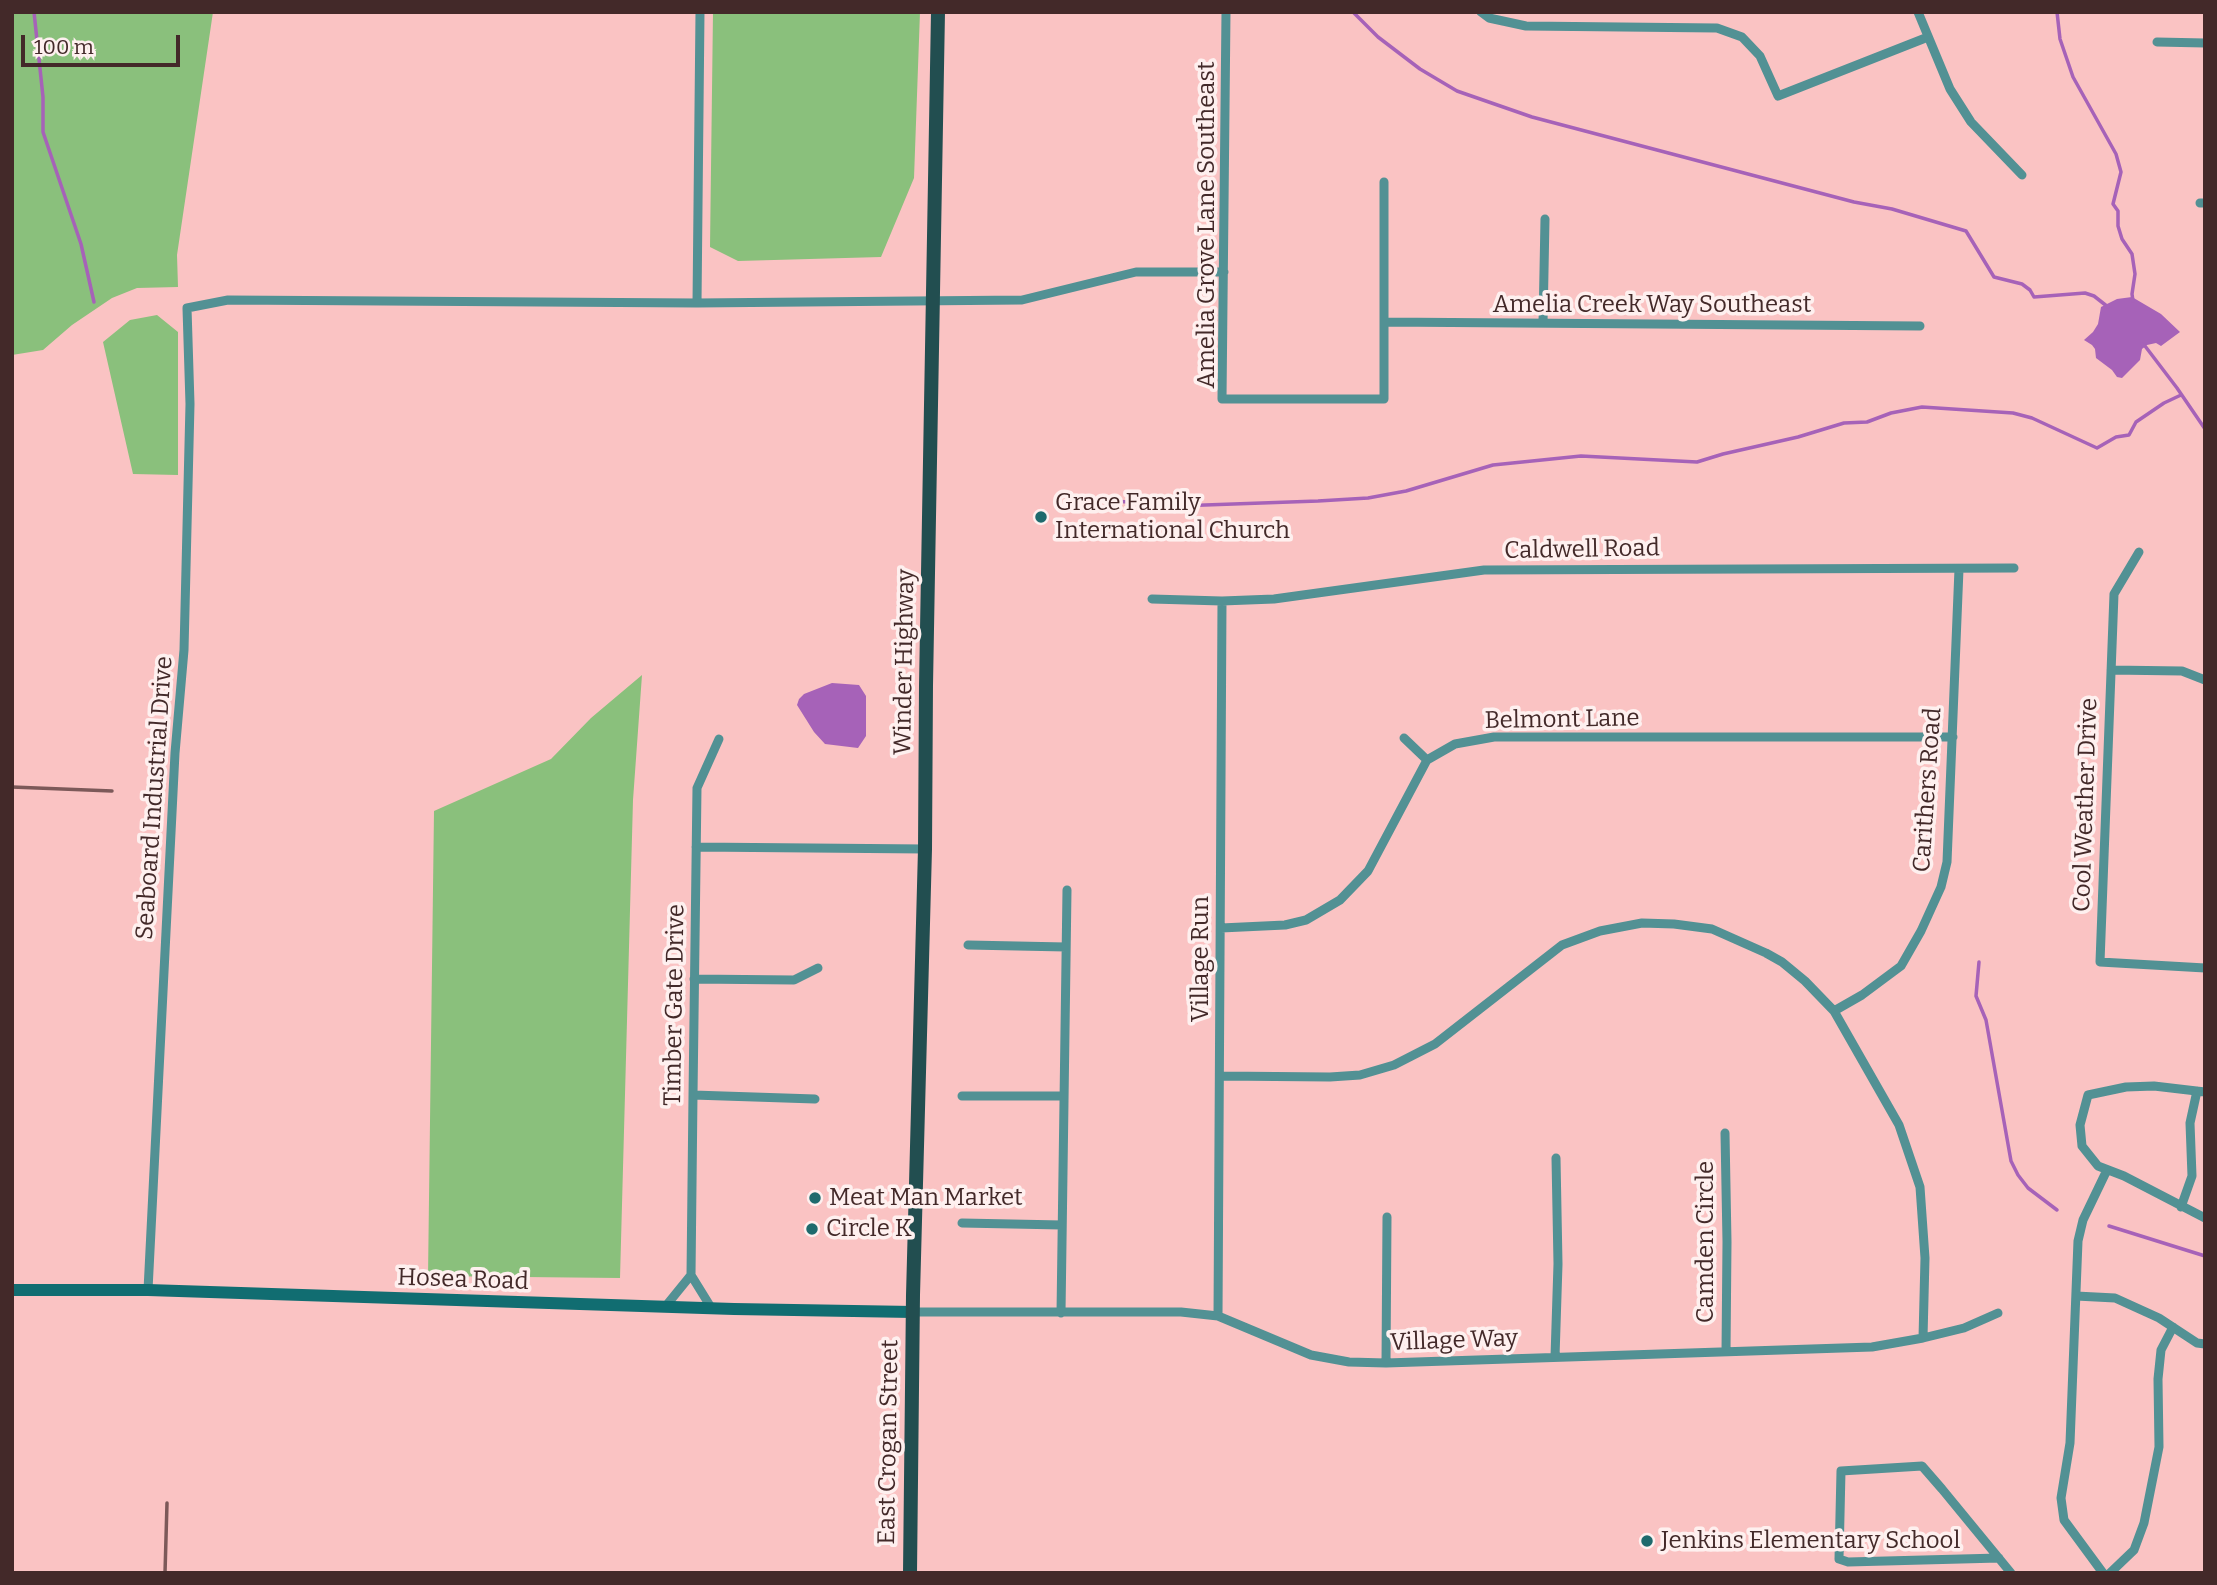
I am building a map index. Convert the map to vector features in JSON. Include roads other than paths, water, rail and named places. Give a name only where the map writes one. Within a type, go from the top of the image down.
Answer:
[{"type":"main road","name":"Winder Highway","points":[[913,1312],[925,849],[939,12]]},
{"type":"main road","name":"East Crogan Street","points":[[911,1573],[913,1312]]},
{"type":"street","points":[[700,12],[697,303],[934,303],[1022,300],[1136,272],[1224,272]]},
{"type":"street","name":"Amelia Grove Lane Southeast","points":[[1226,12],[1223,399],[1384,399],[1384,182]]},
{"type":"street","points":[[1481,12],[1489,18],[1526,26],[1717,28],[1742,37],[1760,56],[1778,96],[1928,37]]},
{"type":"street","points":[[1918,12],[1950,89],[1971,122],[2022,175]]},
{"type":"street","points":[[2157,42],[2205,43]]},
{"type":"street","points":[[1544,323],[1545,219]]},
{"type":"street","name":"Seaboard Industrial Drive","points":[[148,1290],[174,767],[184,639],[190,404],[187,308],[228,300],[697,303]]},
{"type":"street","name":"Amelia Creek Way Southeast","points":[[1384,322],[1920,326]]},
{"type":"street","name":"Cool Weather Drive","points":[[2139,552],[2114,594],[2100,962],[2205,968]]},
{"type":"street","name":"Caldwell Road","points":[[1152,599],[1274,599],[1484,570],[2014,568]]},
{"type":"street","name":"Carithers Road","points":[[1834,1011],[1862,995],[1901,966],[1941,887],[1947,862],[1959,569]]},
{"type":"street","name":"Village Run","points":[[1218,1316],[1222,601]]},
{"type":"street","points":[[2111,670],[2182,671],[2205,680]]},
{"type":"street","name":"Belmont Lane","points":[[1427,760],[1455,744],[1494,737],[1953,737]]},
{"type":"street","points":[[1221,928],[1286,925],[1306,920],[1340,900],[1368,870],[1427,760],[1404,738]]},
{"type":"street","name":"Timber Gate Drive","points":[[691,1275],[697,788],[719,739]]},
{"type":"street","points":[[696,847],[925,849]]},
{"type":"street","points":[[1061,1313],[1067,890]]},
{"type":"street","points":[[1220,1076],[1330,1077],[1360,1075],[1394,1065],[1435,1044],[1562,945],[1600,931],[1642,923],[1712,929],[1782,962],[1834,1011],[1899,1125],[1920,1187],[1925,1258],[1923,1339]]},
{"type":"street","points":[[968,945],[1066,947]]},
{"type":"street","points":[[694,979],[794,980],[818,968]]},
{"type":"street","points":[[2182,1207],[2192,1176],[2190,1123],[2201,1091],[2154,1086],[2126,1087],[2088,1095],[2080,1125],[2082,1146],[2098,1166],[2124,1176],[2182,1207],[2205,1219]]},
{"type":"street","points":[[693,1095],[815,1099]]},
{"type":"street","points":[[962,1096],[1064,1096]]},
{"type":"street","name":"Camden Circle","points":[[1725,1133],[1726,1352]]},
{"type":"street","points":[[1555,1357],[1558,1264],[1556,1158]]},
{"type":"street","points":[[2103,1573],[2064,1520],[2062,1498],[2070,1443],[2078,1241],[2083,1220],[2107,1170]]},
{"type":"street","points":[[1386,1363],[1387,1217]]},
{"type":"street","points":[[962,1223],[1062,1225]]},
{"type":"street","points":[[665,1307],[691,1275],[712,1309]]},
{"type":"street","name":"Hosea Road","points":[[12,1290],[148,1290],[712,1309],[913,1312]]},
{"type":"street","points":[[2076,1296],[2115,1298],[2158,1318],[2197,1343],[2205,1344]]},
{"type":"street","name":"Village Way","points":[[913,1312],[1181,1312],[1218,1316],[1311,1355],[1349,1362],[1386,1363],[1872,1347],[1923,1339],[1964,1328],[1998,1313]]},
{"type":"street","points":[[2110,1573],[2134,1550],[2144,1523],[2159,1447],[2158,1379],[2161,1350],[2173,1327]]},
{"type":"street","points":[[1999,1558],[1848,1562],[1839,1559],[1841,1471],[1922,1466],[1999,1558],[2011,1573]]},
{"type":"waterway","points":[[34,12],[43,97],[43,132],[81,244],[94,302]]},
{"type":"waterway","points":[[1353,12],[1378,37],[1420,69],[1457,91],[1532,117],[1854,202],[1892,209],[1966,231],[1994,277],[2022,284],[2034,297],[2085,293],[2094,296],[2108,307]]},
{"type":"waterway","points":[[2057,12],[2060,39],[2073,77],[2116,154],[2121,172],[2113,204],[2118,211],[2118,226],[2122,239],[2132,254],[2135,274],[2133,301]]},
{"type":"waterway","points":[[2142,344],[2205,429]]},
{"type":"waterway","points":[[1115,501],[1177,506],[1368,498],[1406,491],[1493,465],[1581,456],[1697,462],[1844,423],[1867,422],[1891,413],[1922,407],[2013,413],[2032,418],[2097,448],[2116,437],[2129,435],[2136,422],[2181,395]]},
{"type":"waterway","points":[[1979,962],[1976,996],[1986,1020],[2011,1161],[2028,1188],[2057,1210]]},
{"type":"waterway","points":[[2109,1226],[2205,1256]]},
{"type":"railway","points":[[12,787],[112,791]]},
{"type":"railway","points":[[165,1573],[167,1503]]},
{"type":"place","name":"Grace Family International Church","points":[[1041,517]]},
{"type":"place","name":"Meat Man Market","points":[[815,1198]]},
{"type":"place","name":"Circle K","points":[[812,1229]]},
{"type":"place","name":"Jenkins Elementary School","points":[[1647,1541]]}]
